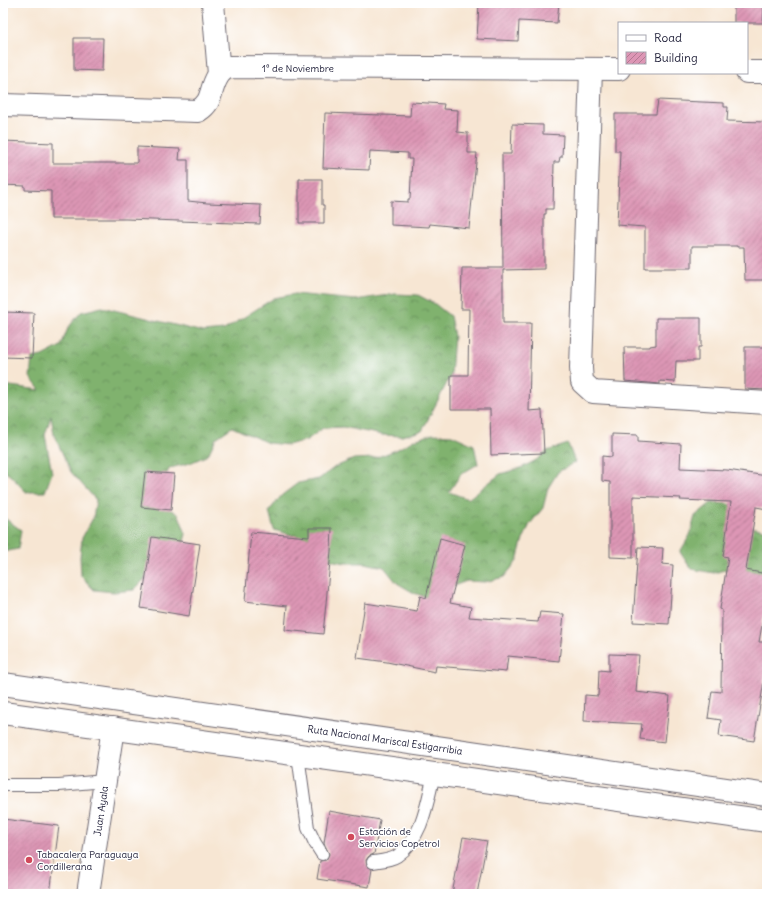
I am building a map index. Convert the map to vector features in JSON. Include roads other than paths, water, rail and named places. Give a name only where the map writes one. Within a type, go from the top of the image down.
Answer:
[{"type":"main road","points":[[3,105],[198,111],[205,107],[210,100],[215,81],[219,74],[212,3]]},
{"type":"main road","name":"1º de Noviembre","points":[[219,74],[227,67],[618,69]]},
{"type":"main road","points":[[591,69],[581,360],[582,382],[593,392],[767,403]]},
{"type":"main road","points":[[748,72],[767,72]]},
{"type":"main road","name":"Ruta Nacional Mariscal Estigarribia","points":[[3,684],[767,794]]},
{"type":"main road","points":[[3,713],[767,821]]},
{"type":"main road","name":"Juan Ayala","points":[[88,894],[113,728]]},
{"type":"lane","points":[[298,755],[308,828],[315,844],[322,854]]},
{"type":"lane","points":[[373,862],[396,857],[411,842],[419,829],[426,810],[434,774]]},
{"type":"lane","points":[[3,785],[59,785],[105,781]]},
{"type":"place","name":"Estación de Servicios Copetrol","points":[[351,837]]},
{"type":"place","name":"Tabacalera Paraguaya Cordillerana","points":[[29,860]]}]
